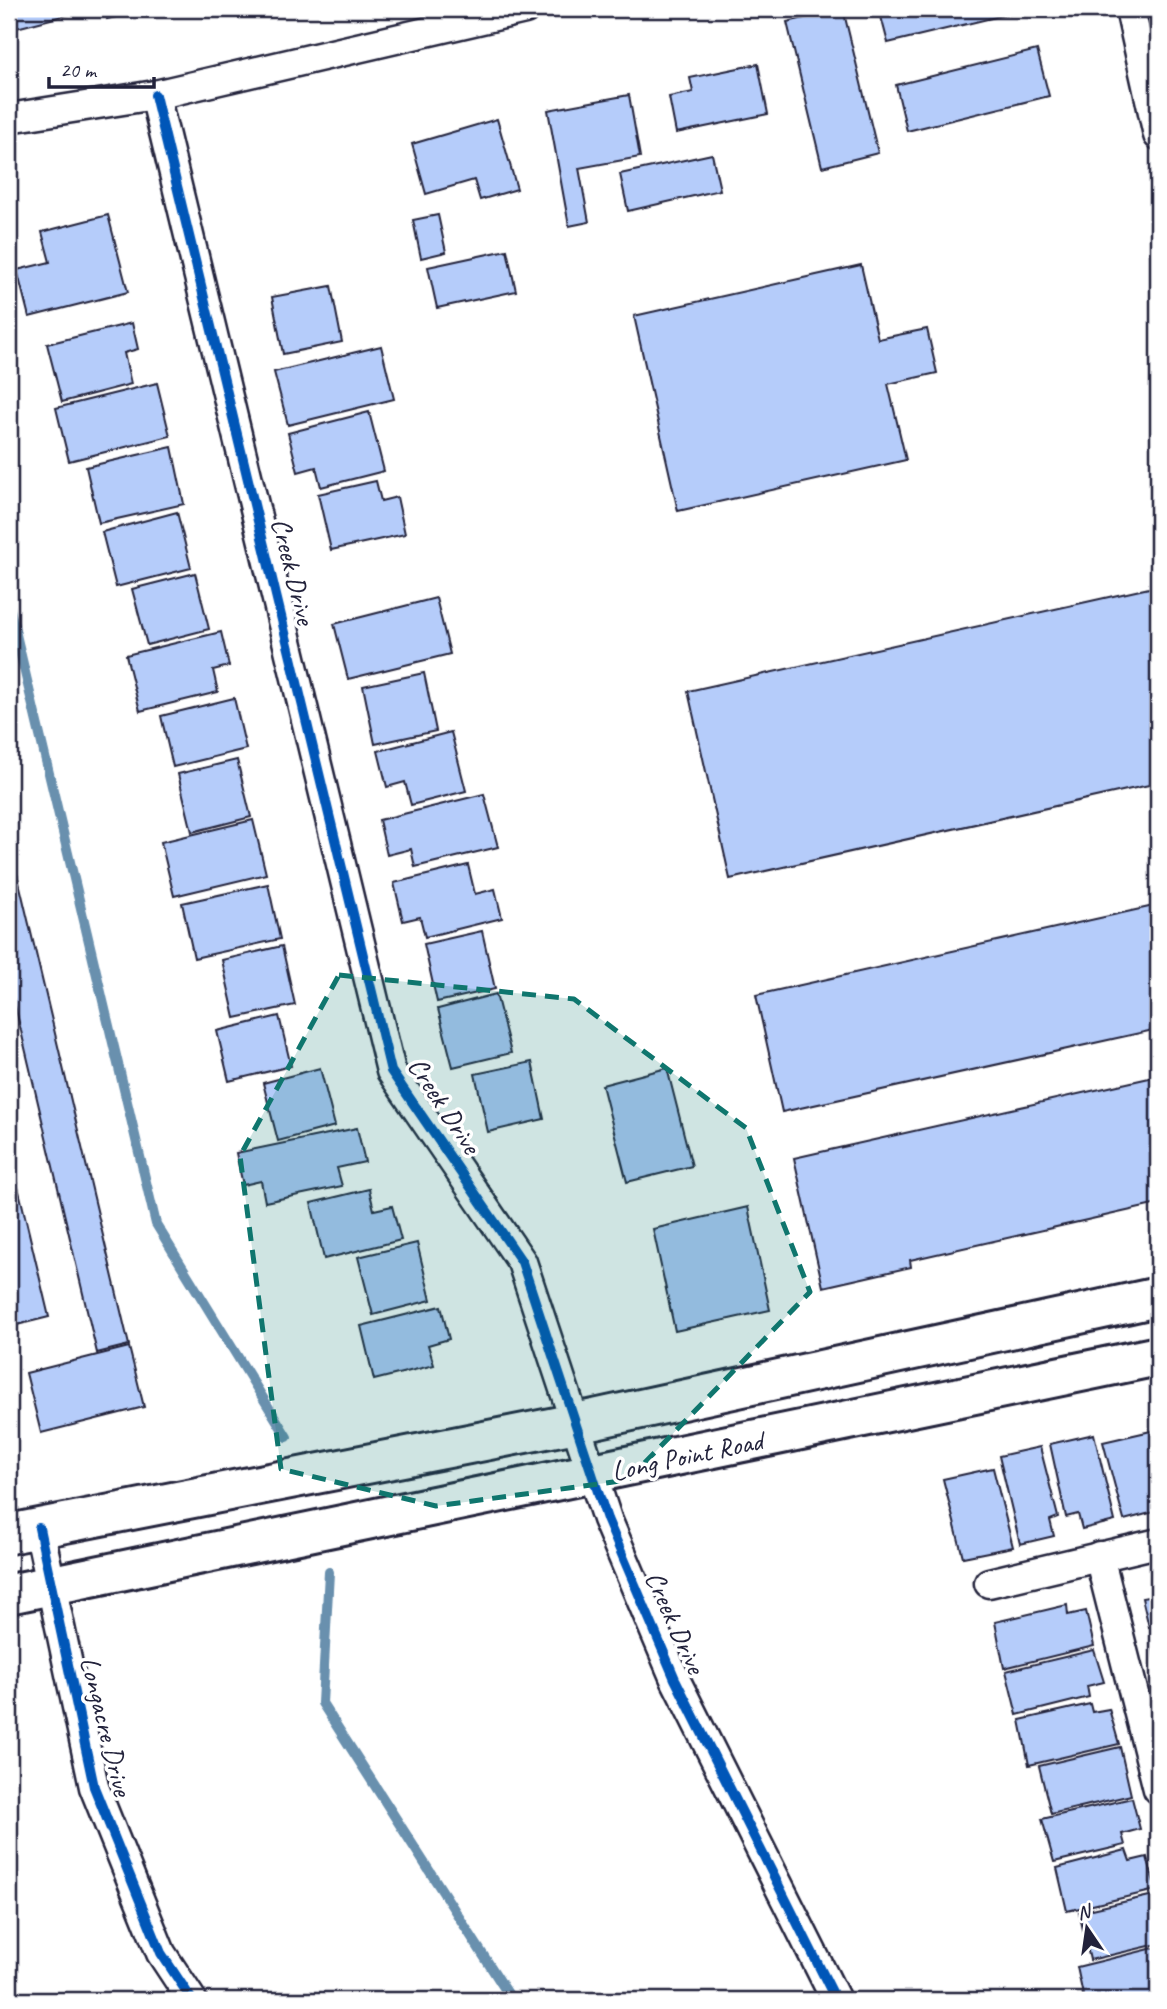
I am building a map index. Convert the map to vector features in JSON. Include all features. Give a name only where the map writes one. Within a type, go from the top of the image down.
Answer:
[{"type":"main road","name":"Long Point Road","points":[[24,1531],[576,1423],[1158,1297]]},
{"type":"main road","name":"Long Point Road","points":[[9,1594],[1158,1356]]},
{"type":"street","points":[[9,118],[155,95],[526,9]]},
{"type":"street","points":[[1130,9],[1148,38],[1158,135]]},
{"type":"street","name":"Creek Drive","points":[[155,95],[391,1071],[522,1262],[607,1519],[675,1678],[836,2000]]},
{"type":"street","name":"Longacre Drive","points":[[24,1531],[51,1585],[94,1787],[161,1953],[192,2000]]},
{"type":"street","points":[[989,1583],[1158,1543]]},
{"type":"street","points":[[1099,1556],[1158,1789]]},
{"type":"highlighted area","points":[[339,975],[574,999],[746,1128],[810,1292],[628,1480],[436,1506],[281,1469],[240,1156]]},
{"type":"building","points":[[9,9],[69,9],[70,14],[9,30]]},
{"type":"building","points":[[105,9],[128,9],[130,14],[107,19]]},
{"type":"building","points":[[843,9],[878,153],[822,167],[787,22]]},
{"type":"building","points":[[879,9],[1029,9],[888,43]]},
{"type":"building","points":[[1037,50],[1049,96],[907,131],[896,85]]},
{"type":"building","points":[[758,64],[768,114],[676,133],[669,97],[693,92],[690,78]]},
{"type":"building","points":[[629,95],[640,157],[579,168],[589,222],[569,226],[548,110]]},
{"type":"building","points":[[497,119],[517,189],[480,200],[474,180],[426,194],[412,144]]},
{"type":"building","points":[[712,154],[720,190],[628,211],[620,174]]},
{"type":"building","points":[[108,215],[128,292],[29,317],[17,270],[50,262],[42,232]]},
{"type":"building","points":[[438,215],[446,252],[421,258],[413,220]]},
{"type":"building","points":[[507,250],[516,291],[437,308],[428,267]]},
{"type":"building","points":[[861,265],[878,339],[927,329],[937,373],[888,384],[906,460],[678,511],[634,316]]},
{"type":"building","points":[[331,286],[342,342],[283,354],[272,297]]},
{"type":"building","points":[[132,323],[138,349],[124,353],[131,384],[62,402],[47,344]]},
{"type":"building","points":[[381,346],[394,399],[288,425],[274,372]]},
{"type":"building","points":[[157,383],[170,436],[69,461],[56,408]]},
{"type":"building","points":[[369,412],[384,471],[321,487],[316,467],[298,472],[288,433]]},
{"type":"building","points":[[172,447],[184,504],[99,523],[86,467]]},
{"type":"building","points":[[376,481],[381,501],[397,497],[405,534],[331,550],[318,494]]},
{"type":"building","points":[[177,512],[191,568],[116,587],[102,532]]},
{"type":"building","points":[[195,573],[209,629],[147,645],[132,589]]},
{"type":"building","points":[[1158,586],[1158,783],[730,879],[688,691]]},
{"type":"building","points":[[436,598],[450,654],[348,679],[334,624]]},
{"type":"building","points":[[221,632],[229,666],[213,670],[218,692],[140,711],[126,655]]},
{"type":"building","points":[[424,673],[436,731],[375,744],[363,686]]},
{"type":"building","points":[[234,698],[246,749],[173,767],[161,716]]},
{"type":"building","points":[[451,732],[466,791],[411,805],[405,782],[387,787],[378,751]]},
{"type":"building","points":[[237,760],[251,817],[192,832],[178,774]]},
{"type":"building","points":[[484,794],[498,847],[415,867],[411,849],[387,855],[379,820]]},
{"type":"building","points":[[253,820],[266,874],[174,896],[161,842]]},
{"type":"building","points":[[9,840],[129,1345],[97,1353],[9,980]]},
{"type":"building","points":[[468,865],[475,894],[495,889],[502,918],[425,937],[420,917],[403,921],[394,883]]},
{"type":"building","points":[[268,884],[280,939],[194,958],[182,903]]},
{"type":"building","points":[[1158,905],[1158,1029],[782,1112],[756,995]]},
{"type":"building","points":[[482,931],[495,989],[437,1002],[424,944]]},
{"type":"building","points":[[282,946],[295,1005],[235,1018],[222,960]]},
{"type":"building","points":[[496,994],[511,1053],[453,1067],[438,1009]]},
{"type":"building","points":[[279,1016],[291,1066],[229,1081],[217,1031]]},
{"type":"building","points":[[532,1062],[544,1119],[488,1132],[475,1074]]},
{"type":"building","points":[[320,1068],[335,1126],[278,1141],[263,1083]]},
{"type":"building","points":[[667,1068],[692,1166],[627,1182],[602,1085]]},
{"type":"building","points":[[1158,1076],[1158,1204],[910,1260],[911,1267],[823,1287],[794,1158]]},
{"type":"building","points":[[357,1128],[365,1162],[337,1168],[342,1186],[265,1202],[261,1181],[243,1185],[236,1153]]},
{"type":"building","points":[[9,1149],[49,1317],[9,1327]]},
{"type":"building","points":[[369,1189],[374,1210],[392,1206],[401,1240],[324,1259],[311,1203]]},
{"type":"building","points":[[748,1207],[770,1310],[675,1331],[653,1229]]},
{"type":"building","points":[[417,1243],[431,1300],[373,1315],[358,1257]]},
{"type":"building","points":[[441,1306],[449,1339],[428,1345],[434,1365],[374,1380],[361,1326]]},
{"type":"building","points":[[129,1347],[144,1407],[41,1433],[26,1373]]},
{"type":"building","points":[[1151,1431],[1158,1461],[1158,1511],[1124,1520],[1103,1442]]},
{"type":"building","points":[[1094,1434],[1115,1521],[1082,1529],[1078,1514],[1066,1517],[1050,1444]]},
{"type":"building","points":[[1040,1447],[1058,1517],[1050,1520],[1054,1536],[1020,1544],[999,1456]]},
{"type":"building","points":[[993,1468],[1013,1547],[963,1557],[943,1479]]},
{"type":"building","points":[[1158,1573],[1158,1624],[1149,1627],[1142,1598],[1154,1596],[1150,1575]]},
{"type":"building","points":[[1067,1605],[1068,1615],[1086,1611],[1094,1646],[1004,1668],[995,1622]]},
{"type":"building","points":[[1158,1627],[1158,1675],[1157,1675],[1151,1629]]},
{"type":"building","points":[[1094,1650],[1104,1682],[1087,1686],[1089,1697],[1017,1715],[1006,1671]]},
{"type":"building","points":[[1090,1704],[1092,1712],[1109,1709],[1119,1744],[1029,1765],[1020,1720]]},
{"type":"building","points":[[1120,1747],[1131,1795],[1051,1814],[1039,1766]]},
{"type":"building","points":[[1132,1798],[1140,1829],[1122,1834],[1125,1845],[1054,1862],[1042,1819]]},
{"type":"building","points":[[1126,1850],[1130,1861],[1147,1857],[1156,1890],[1067,1911],[1057,1868]]},
{"type":"building","points":[[1154,1895],[1158,1912],[1158,1944],[1090,1960],[1079,1912]]},
{"type":"building","points":[[1158,1947],[1158,1995],[1135,2000],[1084,2000],[1077,1967]]},
{"type":"waterway","points":[[9,605],[156,1224],[287,1437]]},
{"type":"waterway","points":[[329,1572],[322,1703],[512,2000]]},
{"type":"cycle path","points":[[155,95],[391,1071],[522,1262],[607,1519],[675,1679],[836,2000]]},
{"type":"cycle path","points":[[39,1528],[94,1787],[161,1953],[192,2000]]}]
